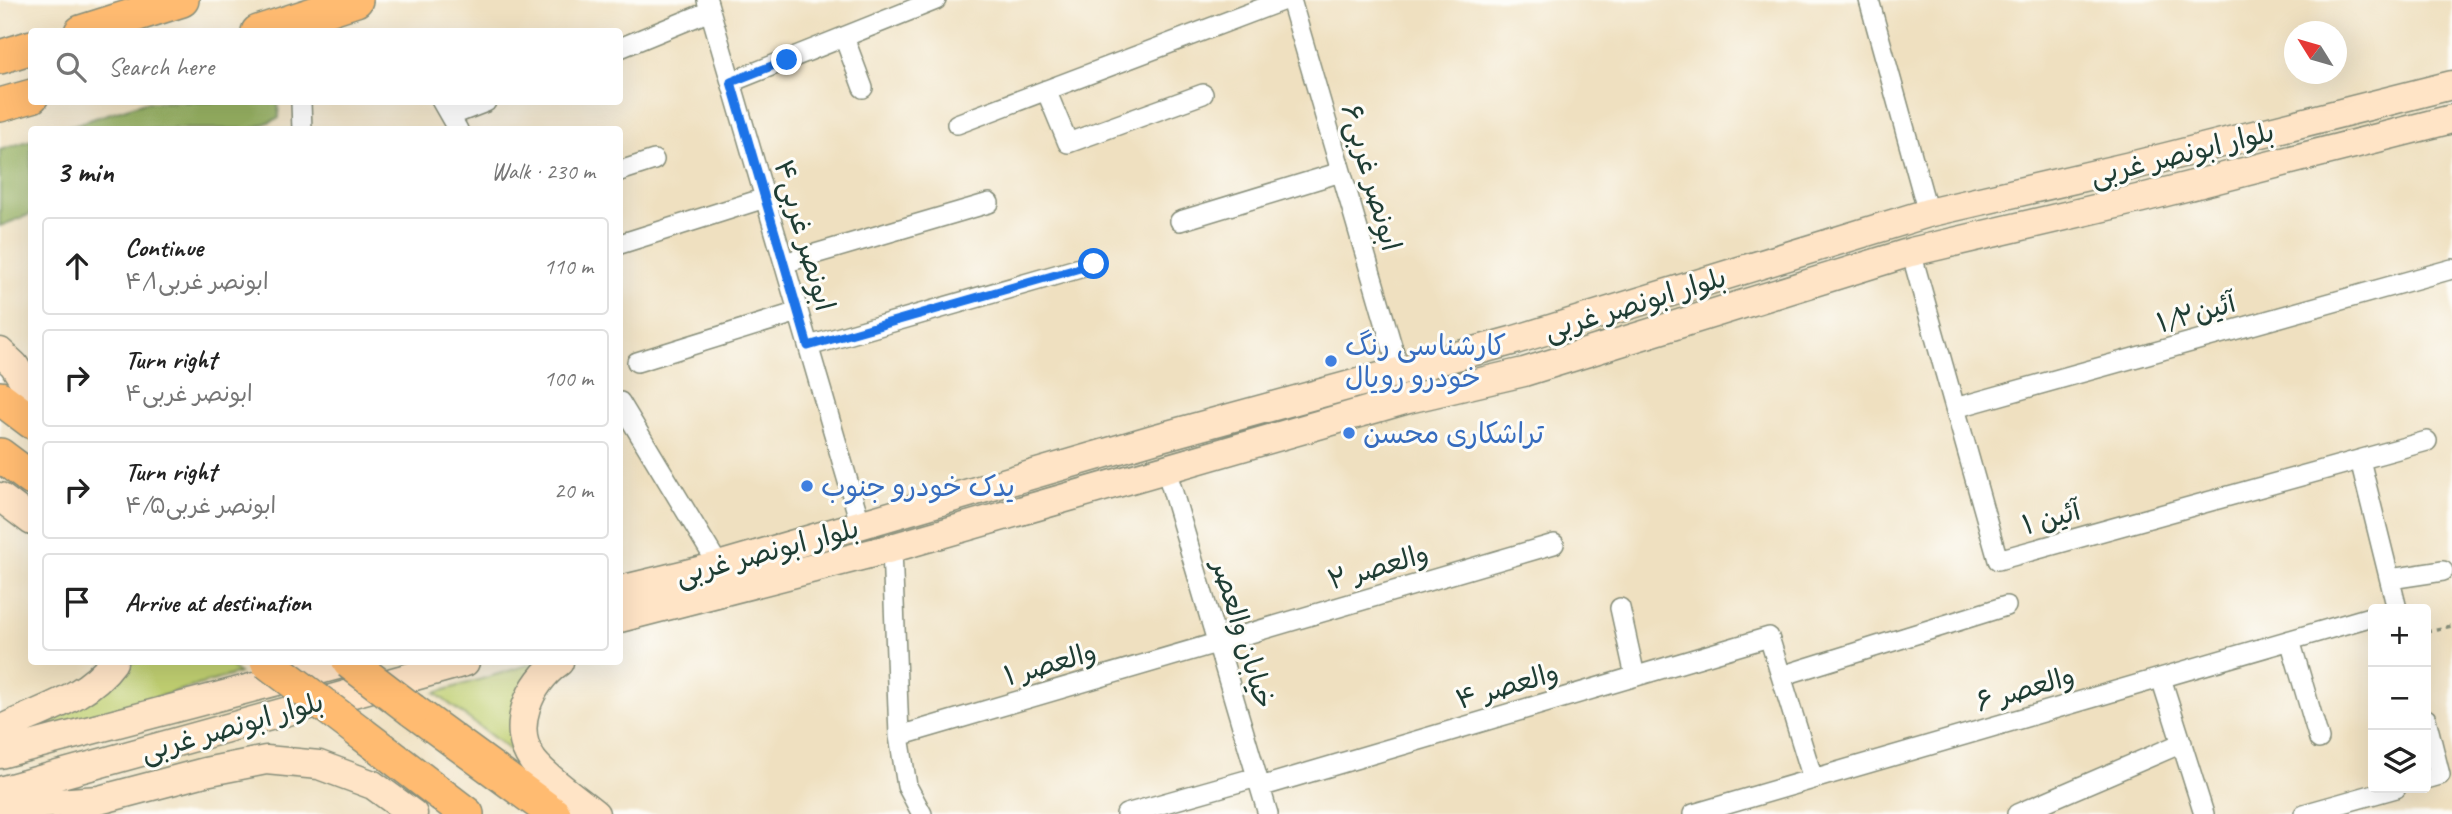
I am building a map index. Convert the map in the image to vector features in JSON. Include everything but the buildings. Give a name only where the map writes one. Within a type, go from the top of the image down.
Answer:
[{"type":"highway","points":[[94,28],[182,0]]},
{"type":"highway","points":[[296,26],[356,0]]},
{"type":"highway","points":[[0,57],[28,48]]},
{"type":"highway","points":[[0,105],[28,97]]},
{"type":"highway","points":[[0,398],[28,419]]},
{"type":"highway","points":[[0,454],[28,476]]},
{"type":"highway","points":[[271,665],[467,814]]},
{"type":"highway","points":[[353,665],[554,814]]},
{"type":"main road","name":"بلوار ابونصر غربی","points":[[623,589],[719,566],[1399,370],[1613,312],[1928,213],[2135,166],[2452,85]]},
{"type":"main road","name":"بلوار ابونصر غربی","points":[[623,617],[892,548],[1408,399],[1524,372],[1910,252],[2142,198],[2452,119]]},
{"type":"main road","points":[[1774,260],[1785,291]]},
{"type":"main road","points":[[15,365],[28,387]]},
{"type":"main road","points":[[0,497],[28,518]]},
{"type":"main road","points":[[0,730],[60,704],[101,679],[111,665]]},
{"type":"main road","name":"بلوار ابونصر غربی","points":[[0,754],[338,665]]},
{"type":"main road","name":"بلوار ابونصر غربی","points":[[0,791],[454,665]]},
{"type":"main road","points":[[554,665],[547,670],[527,698],[523,730],[533,760],[595,814]]},
{"type":"main road","points":[[0,807],[99,800],[205,772],[266,760],[319,765],[373,785],[413,814]]},
{"type":"street","points":[[731,82],[936,0]]},
{"type":"street","points":[[957,124],[1284,0]]},
{"type":"street","name":"۶ابونصر غربی","points":[[1291,0],[1399,370]]},
{"type":"street","points":[[1869,0],[1928,213]]},
{"type":"street","points":[[623,47],[708,6]]},
{"type":"street","name":"۴ابونصر غربی","points":[[708,6],[861,526]]},
{"type":"street","points":[[844,37],[863,88]]},
{"type":"street","points":[[1046,90],[1068,144],[1203,94]]},
{"type":"street","points":[[301,105],[302,126]]},
{"type":"street","points":[[450,116],[478,105]]},
{"type":"street","points":[[623,170],[654,160]]},
{"type":"street","points":[[1180,222],[1341,172]]},
{"type":"street","points":[[623,243],[765,198]]},
{"type":"street","points":[[784,263],[989,203]]},
{"type":"street","name":"آئین ۱","points":[[1910,252],[1998,560],[2427,441]]},
{"type":"street","points":[[808,346],[1094,264]]},
{"type":"street","name":"۱/۲آئین","points":[[1955,408],[2452,269]]},
{"type":"street","points":[[637,362],[799,312]]},
{"type":"street","points":[[623,407],[719,566]]},
{"type":"street","points":[[2360,460],[2397,604]]},
{"type":"street","name":"خیابان والعصر","points":[[1166,469],[1268,814]]},
{"type":"street","name":"والعصر ۲","points":[[1217,643],[1554,544]]},
{"type":"street","points":[[892,548],[899,736],[907,786],[922,814]]},
{"type":"street","points":[[2390,579],[2443,571]]},
{"type":"street","points":[[1813,779],[1781,676],[2006,606]]},
{"type":"street","points":[[1620,608],[1635,676]]},
{"type":"street","name":"والعصر ۶","points":[[1693,814],[2368,617]]},
{"type":"street","name":"والعصر ۴","points":[[1126,814],[1259,782],[1769,637],[1781,676]]},
{"type":"street","points":[[2290,640],[2319,739]]},
{"type":"street","name":"والعصر ۱","points":[[899,736],[1217,643]]},
{"type":"street","points":[[2161,678],[2204,814]]},
{"type":"street","points":[[2429,730],[2439,775]]},
{"type":"street","points":[[2017,814],[2182,743]]},
{"type":"street","points":[[2304,814],[2378,793]]},
{"type":"path","points":[[2431,630],[2452,626]]},
{"type":"green space","points":[[136,105],[278,105],[279,118],[259,126],[70,126]]},
{"type":"green space","points":[[28,141],[28,215],[0,226],[0,150]]},
{"type":"green space","points":[[127,665],[230,665],[239,673],[32,734],[119,681]]},
{"type":"green space","points":[[528,665],[537,665],[519,757],[435,693]]},
{"type":"place","name":"کارشناسی رنگ خودرو رویال","points":[[1331,361]]},
{"type":"place","name":"تراشکاری محسن","points":[[1349,433]]},
{"type":"place","name":"یدک خودرو جنوب","points":[[807,486]]},
{"type":"route","points":[[787,60],[731,82],[808,346],[1094,264]]}]
